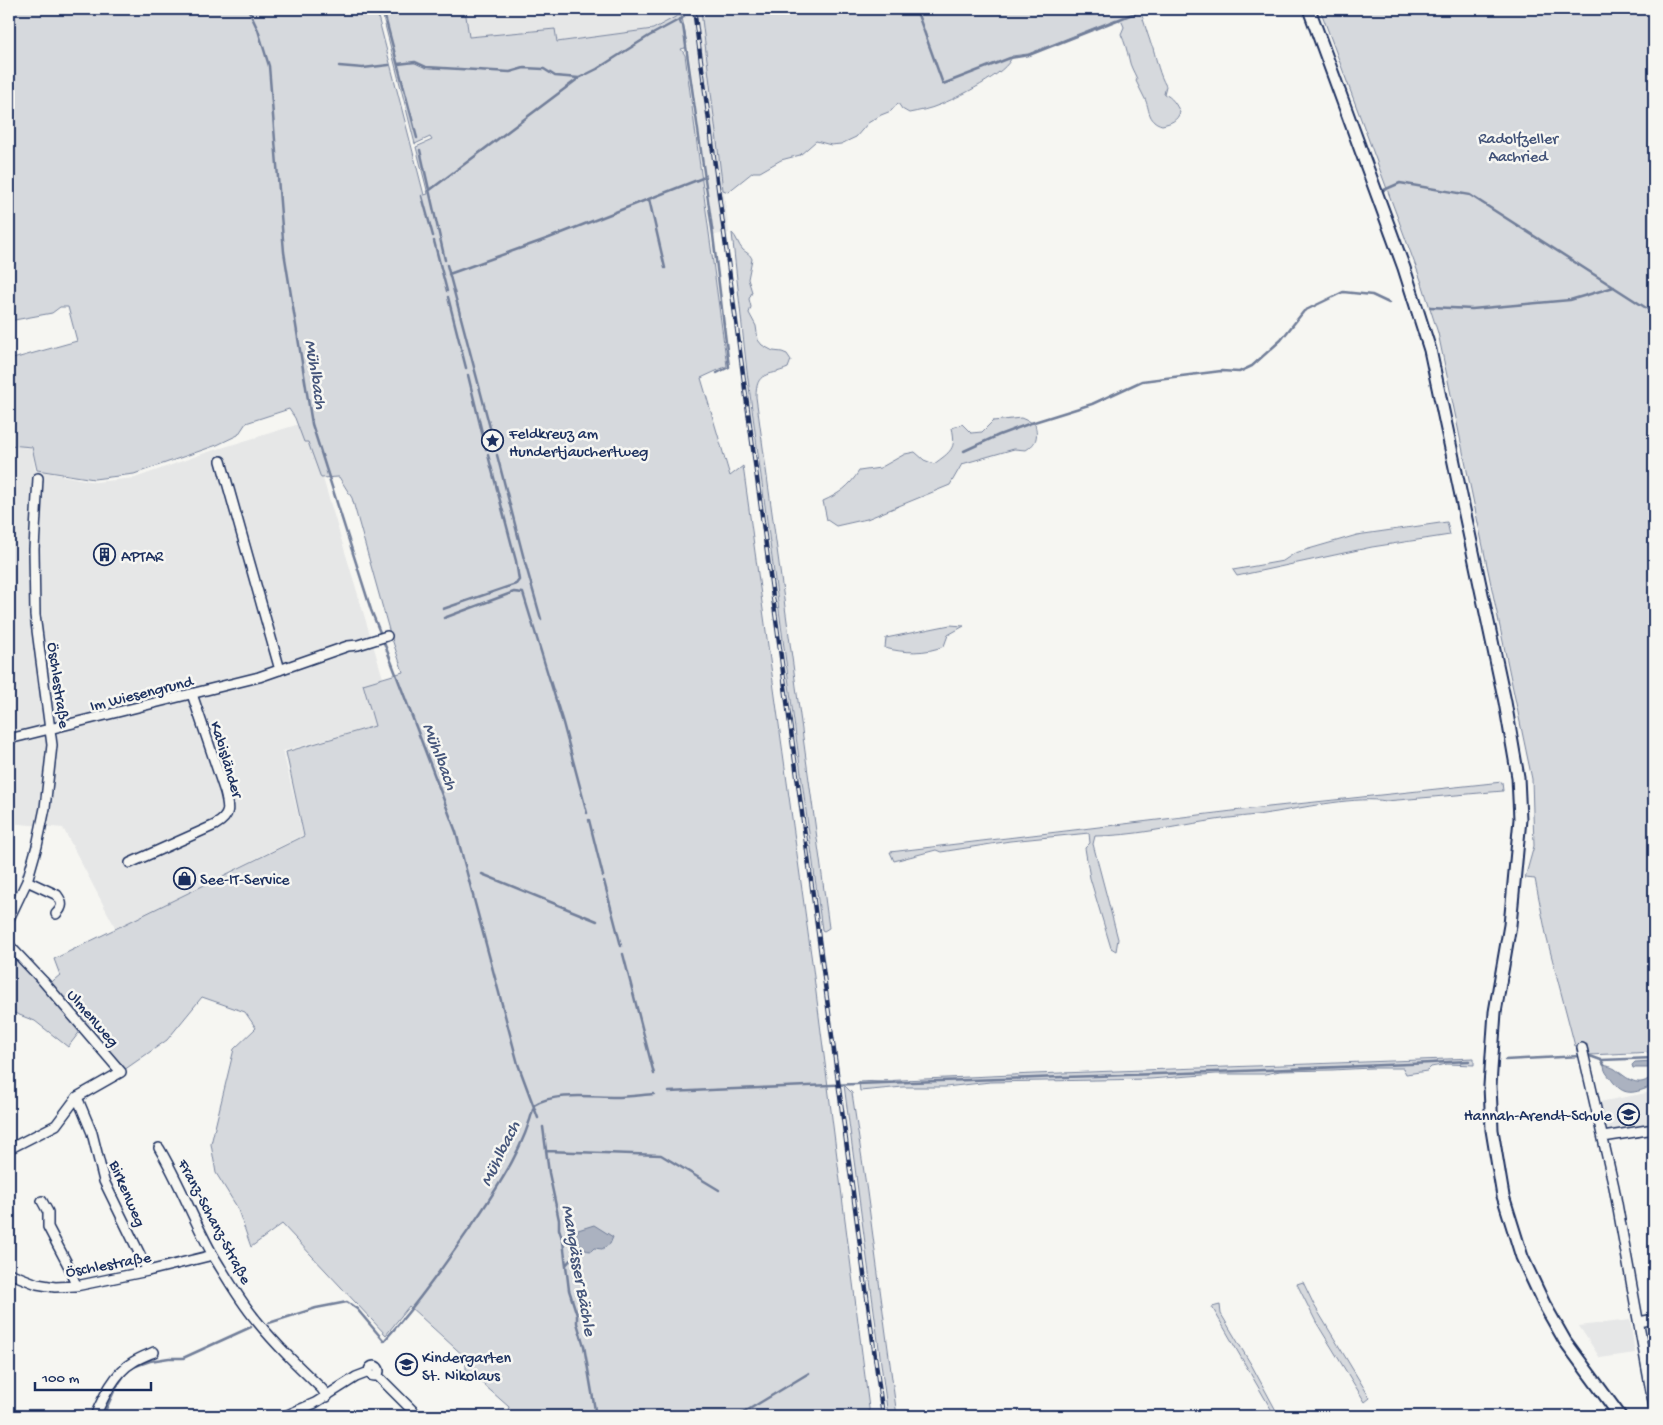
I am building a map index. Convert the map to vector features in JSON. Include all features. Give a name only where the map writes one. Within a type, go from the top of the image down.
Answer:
[{"type":"main road","points":[[1309,9],[1404,268],[1430,350],[1506,702],[1518,777],[1520,819],[1510,925],[1495,1012],[1490,1086],[1492,1130],[1503,1196],[1522,1257],[1544,1304],[1564,1340],[1620,1416]]},
{"type":"street","points":[[221,461],[280,670]]},
{"type":"street","name":"Öschlestraße","points":[[9,919],[27,881],[37,846],[45,808],[52,745],[35,615],[34,549],[38,478]]},
{"type":"street","name":"Im Wiesengrund","points":[[9,739],[51,730],[280,670],[348,646],[358,645],[383,637]]},
{"type":"street","name":"Kabisländer","points":[[130,863],[215,825],[228,814],[225,792],[192,694]]},
{"type":"street","points":[[27,881],[57,895],[62,904],[56,914]]},
{"type":"street","name":"Ulmenweg","points":[[9,945],[44,981],[121,1072],[76,1097]]},
{"type":"street","points":[[1583,1050],[1624,1233],[1654,1408]]},
{"type":"street","points":[[9,1149],[56,1125],[76,1097]]},
{"type":"street","name":"Birkenweg","points":[[76,1097],[92,1133],[104,1181],[148,1271]]},
{"type":"street","points":[[1603,1137],[1654,1129]]},
{"type":"street","name":"Franz-Schanz-Straße","points":[[159,1148],[174,1172],[213,1255],[255,1320],[280,1348],[322,1389],[327,1397]]},
{"type":"street","points":[[42,1201],[48,1212],[48,1227],[70,1269],[76,1286]]},
{"type":"street","name":"Öschlestraße","points":[[9,1273],[37,1284],[55,1287],[76,1286],[213,1255]]},
{"type":"street","points":[[1639,1322],[1654,1319]]},
{"type":"street","points":[[96,1416],[109,1389],[120,1372],[132,1362],[154,1352]]},
{"type":"street","points":[[285,1416],[327,1397],[356,1378],[373,1374],[418,1416]]},
{"type":"shaded area","points":[[465,9],[701,9],[729,233],[714,235],[685,23],[682,17],[679,15],[653,29],[557,42],[555,29],[469,37]]},
{"type":"shaded area","points":[[306,422],[383,678],[363,685],[375,726],[283,751],[303,835],[116,929],[63,828],[9,823],[9,446],[32,448],[35,470],[95,482],[135,478],[205,453]]},
{"type":"shaded area","points":[[1654,1061],[1653,1086],[1635,1092],[1620,1089],[1607,1074],[1604,1067],[1604,1065],[1614,1068],[1633,1081],[1643,1082],[1653,1075],[1651,1068],[1633,1068],[1632,1065],[1635,1062]]},
{"type":"shaded area","name":"Hannah-Arendt-Schule","points":[[1652,1092],[1654,1123],[1605,1131],[1599,1102]]},
{"type":"shaded area","points":[[594,1225],[613,1237],[610,1244],[602,1249],[594,1248],[588,1251],[580,1246],[575,1235],[578,1230]]},
{"type":"shaded area","points":[[1630,1320],[1635,1353],[1600,1358],[1579,1326]]},
{"type":"green space","points":[[9,9],[376,9],[424,195],[428,194],[416,147],[432,140],[430,137],[415,144],[381,9],[465,9],[469,37],[555,29],[557,42],[653,29],[679,15],[682,17],[687,43],[685,48],[681,49],[685,55],[727,366],[701,378],[730,476],[743,466],[813,969],[870,1416],[506,1416],[509,1407],[466,1369],[466,1358],[409,1306],[386,1335],[282,1224],[251,1247],[237,1207],[216,1173],[211,1144],[234,1049],[256,1028],[245,1012],[202,997],[167,1040],[124,1070],[49,984],[60,975],[54,959],[304,836],[286,752],[375,726],[363,684],[403,672],[389,630],[352,498],[339,477],[321,478],[308,442],[304,442],[295,418],[289,409],[246,423],[238,435],[217,445],[134,474],[94,479],[37,470],[32,447],[9,445],[9,360],[77,341],[68,307],[60,307],[52,313],[9,321]]},
{"type":"green space","points":[[704,9],[1141,9],[1150,43],[1166,86],[1164,94],[1174,101],[1180,112],[1173,121],[1162,125],[1151,118],[1145,99],[1136,81],[1137,79],[1130,64],[1121,34],[1124,27],[1122,22],[1116,19],[1028,54],[1012,56],[1009,63],[1002,70],[980,85],[947,102],[909,113],[902,109],[898,103],[891,111],[868,123],[856,137],[841,144],[831,145],[816,141],[800,155],[781,160],[760,172],[753,172],[728,192],[723,190],[701,11]]},
{"type":"green space","name":"Radolfzeller Aachried","points":[[1320,9],[1654,9],[1654,1052],[1589,1055],[1587,1044],[1575,1046],[1547,939],[1535,879],[1525,878],[1534,846],[1532,779],[1438,333],[1422,283]]},
{"type":"green space","points":[[732,233],[741,248],[752,259],[748,279],[752,292],[749,299],[751,307],[749,313],[756,326],[758,340],[762,345],[773,351],[787,354],[791,360],[788,368],[761,378],[758,382],[756,397],[829,928],[824,931],[822,930],[747,372]]},
{"type":"green space","points":[[1021,418],[1035,424],[1036,429],[1034,442],[1026,450],[1014,449],[962,464],[950,485],[867,519],[836,526],[827,520],[823,501],[844,489],[859,471],[880,468],[905,454],[915,452],[924,460],[934,464],[948,453],[953,445],[952,428],[962,424],[971,433],[982,432],[993,421]]},
{"type":"green space","points":[[1447,522],[1450,535],[1372,547],[1237,576],[1233,570],[1283,561],[1295,553],[1357,535]]},
{"type":"green space","points":[[950,625],[964,626],[948,635],[944,646],[937,649],[914,652],[885,648],[886,638]]},
{"type":"green space","points":[[1502,782],[1503,791],[1386,801],[1347,801],[1138,833],[1095,836],[1093,844],[1118,939],[1116,951],[1111,948],[1090,878],[1085,848],[1090,843],[1089,833],[1010,841],[941,852],[936,850],[894,861],[890,852],[1241,810]]},
{"type":"green space","points":[[9,945],[43,981],[54,1002],[81,1030],[68,1047],[35,1021],[9,1011]]},
{"type":"green space","points":[[1474,1058],[1474,1065],[1447,1064],[1431,1067],[1427,1071],[1406,1074],[1403,1068],[1371,1068],[1280,1071],[1265,1074],[1216,1074],[1150,1079],[990,1082],[945,1087],[903,1087],[860,1091],[859,1082],[1034,1074]]},
{"type":"green space","points":[[844,1085],[852,1093],[897,1416],[888,1416]]},
{"type":"green space","points":[[1303,1282],[1314,1305],[1370,1398],[1365,1402],[1316,1322],[1297,1284]]},
{"type":"green space","points":[[1220,1305],[1221,1314],[1279,1416],[1275,1416],[1212,1307]]},
{"type":"waterway","name":"Mühlbach","points":[[248,9],[258,30],[269,66],[284,252],[312,424],[371,610],[381,635]]},
{"type":"waterway","points":[[383,9],[417,138]]},
{"type":"waterway","points":[[916,9],[943,84],[1010,58],[1029,55],[1145,9]]},
{"type":"waterway","points":[[430,190],[579,78],[684,17]]},
{"type":"waterway","points":[[681,19],[713,235],[729,367],[717,373]]},
{"type":"waterway","points":[[398,64],[415,62],[426,67],[510,72],[524,68],[544,69],[555,76],[579,78]]},
{"type":"waterway","points":[[339,66],[363,68],[389,65]]},
{"type":"waterway","points":[[420,150],[445,260]]},
{"type":"waterway","points":[[449,274],[549,238],[705,177]]},
{"type":"waterway","points":[[1384,190],[1400,183],[1470,195],[1654,313]]},
{"type":"waterway","points":[[422,196],[433,236]]},
{"type":"waterway","points":[[649,199],[665,268]]},
{"type":"waterway","points":[[434,241],[447,291]]},
{"type":"waterway","points":[[447,265],[493,439]]},
{"type":"waterway","points":[[1430,307],[1472,309],[1570,300],[1614,287]]},
{"type":"waterway","points":[[964,451],[1031,423],[1092,404],[1142,381],[1221,371],[1239,372],[1252,366],[1281,340],[1304,311],[1343,292],[1372,295],[1389,303]]},
{"type":"waterway","points":[[448,297],[466,368]]},
{"type":"waterway","points":[[468,375],[486,449]]},
{"type":"waterway","points":[[443,609],[516,584],[519,580],[516,561],[488,455]]},
{"type":"waterway","points":[[497,455],[541,619]]},
{"type":"waterway","points":[[444,618],[514,592],[523,593],[563,723],[587,813]]},
{"type":"waterway","name":"Mühlbach","points":[[383,640],[456,832],[518,1064],[538,1118]]},
{"type":"waterway","points":[[589,820],[603,876]]},
{"type":"waterway","points":[[482,874],[597,921]]},
{"type":"waterway","points":[[604,881],[621,946]]},
{"type":"waterway","points":[[623,954],[654,1074]]},
{"type":"waterway","points":[[1505,1060],[1581,1056]]},
{"type":"waterway","points":[[1586,1056],[1601,1060],[1654,1058]]},
{"type":"waterway","points":[[1601,1060],[1604,1065]]},
{"type":"waterway","points":[[669,1092],[1469,1061]]},
{"type":"waterway","points":[[534,1105],[552,1098],[584,1096],[620,1097],[654,1094]]},
{"type":"waterway","name":"Mühlbach","points":[[269,1323],[316,1308],[347,1302],[357,1309],[384,1341],[434,1278],[497,1187],[525,1135],[534,1106]]},
{"type":"waterway","name":"Mangässer Bächle","points":[[543,1127],[549,1173],[563,1241],[569,1290],[584,1346],[596,1416]]},
{"type":"waterway","points":[[546,1151],[661,1155],[719,1190]]},
{"type":"waterway","points":[[566,1265],[581,1247]]},
{"type":"waterway","name":"Mühlbach","points":[[133,1367],[150,1361],[183,1358],[251,1327]]},
{"type":"waterway","name":"Mühlbach","points":[[103,1416],[115,1389],[127,1371]]},
{"type":"waterway","points":[[738,1416],[809,1373]]},
{"type":"railway","points":[[694,9],[883,1416]]},
{"type":"place","name":"Feldkreuz am Hundertjauchertweg","points":[[493,441]]},
{"type":"place","name":"APTAR","points":[[105,555]]},
{"type":"place","name":"See-IT-Service","points":[[184,878]]},
{"type":"place","name":"Hannah-Arendt-Schule","points":[[1628,1114]]},
{"type":"place","name":"Kindergarten St. Nikolaus","points":[[406,1365]]}]
